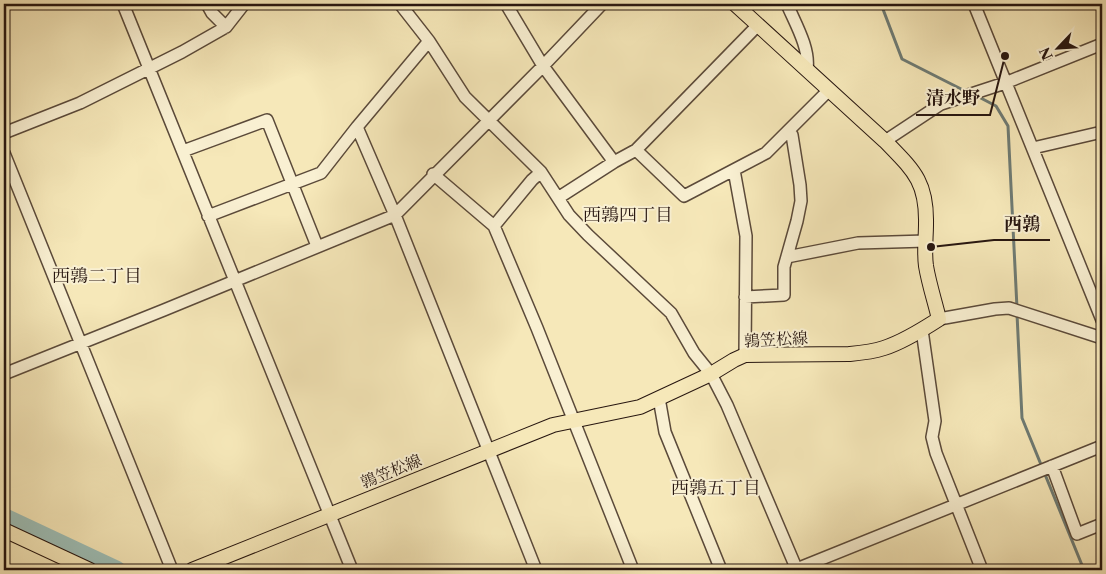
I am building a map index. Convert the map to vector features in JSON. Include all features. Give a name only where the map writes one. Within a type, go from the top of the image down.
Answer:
[{"type":"main road","points":[[735,4],[884,141],[917,177],[924,191],[926,266],[939,319]]},
{"type":"main road","name":"鶉笠松線","points":[[192,570],[553,425],[640,407],[711,374],[745,355],[857,353],[884,348],[922,330],[939,319]]},
{"type":"main road","points":[[4,530],[90,570]]},
{"type":"street","points":[[123,4],[352,570]]},
{"type":"street","points":[[207,4],[226,27]]},
{"type":"street","points":[[4,132],[80,103],[182,52],[226,27],[244,4]]},
{"type":"street","points":[[400,4],[465,97],[541,172],[569,215],[588,235],[671,313],[694,353],[711,374],[727,405],[796,570],[1102,446]]},
{"type":"street","points":[[506,4],[543,66],[614,162]]},
{"type":"street","points":[[4,374],[395,214],[543,66],[602,4]]},
{"type":"street","points":[[787,4],[802,40],[808,61],[807,69]]},
{"type":"street","points":[[974,4],[1102,320]]},
{"type":"street","points":[[558,198],[636,150],[758,25]]},
{"type":"street","points":[[208,216],[321,174],[357,127],[428,42]]},
{"type":"street","points":[[884,141],[941,104],[1005,83],[1102,44]]},
{"type":"street","points":[[636,150],[684,196],[766,153],[829,90]]},
{"type":"street","points":[[183,151],[267,120],[317,246]]},
{"type":"street","points":[[357,127],[395,214],[536,570]]},
{"type":"street","points":[[745,297],[784,294],[784,267],[801,201],[792,135],[789,131]]},
{"type":"street","points":[[1032,148],[1102,132]]},
{"type":"street","points":[[4,153],[172,570]]},
{"type":"street","points":[[734,170],[746,236],[745,355]]},
{"type":"street","points":[[494,226],[532,180],[541,172]]},
{"type":"street","points":[[434,174],[494,226],[633,570]]},
{"type":"street","points":[[787,257],[858,243],[926,240]]},
{"type":"street","points":[[939,319],[995,309],[1014,310],[1102,338]]},
{"type":"street","points":[[922,330],[934,421],[932,437],[936,453],[982,570]]},
{"type":"street","points":[[659,398],[665,432],[721,570]]},
{"type":"street","points":[[1052,466],[1077,534],[1102,524]]},
{"type":"waterway","points":[[881,4],[902,59],[967,92]]},
{"type":"waterway","points":[[975,95],[996,106],[1008,126],[1017,308]]},
{"type":"waterway","points":[[1017,314],[1022,418],[1084,570]]},
{"type":"waterway","points":[[4,517],[117,570]]},
{"type":"place","name":"清水野","points":[[1005,56]]},
{"type":"place","name":"西鶉","points":[[931,247]]},
{"type":"district","name":"西鶉四丁目","points":[[628,215]]},
{"type":"district","name":"西鶉二丁目","points":[[97,276]]},
{"type":"district","name":"西鶉五丁目","points":[[716,488]]}]
